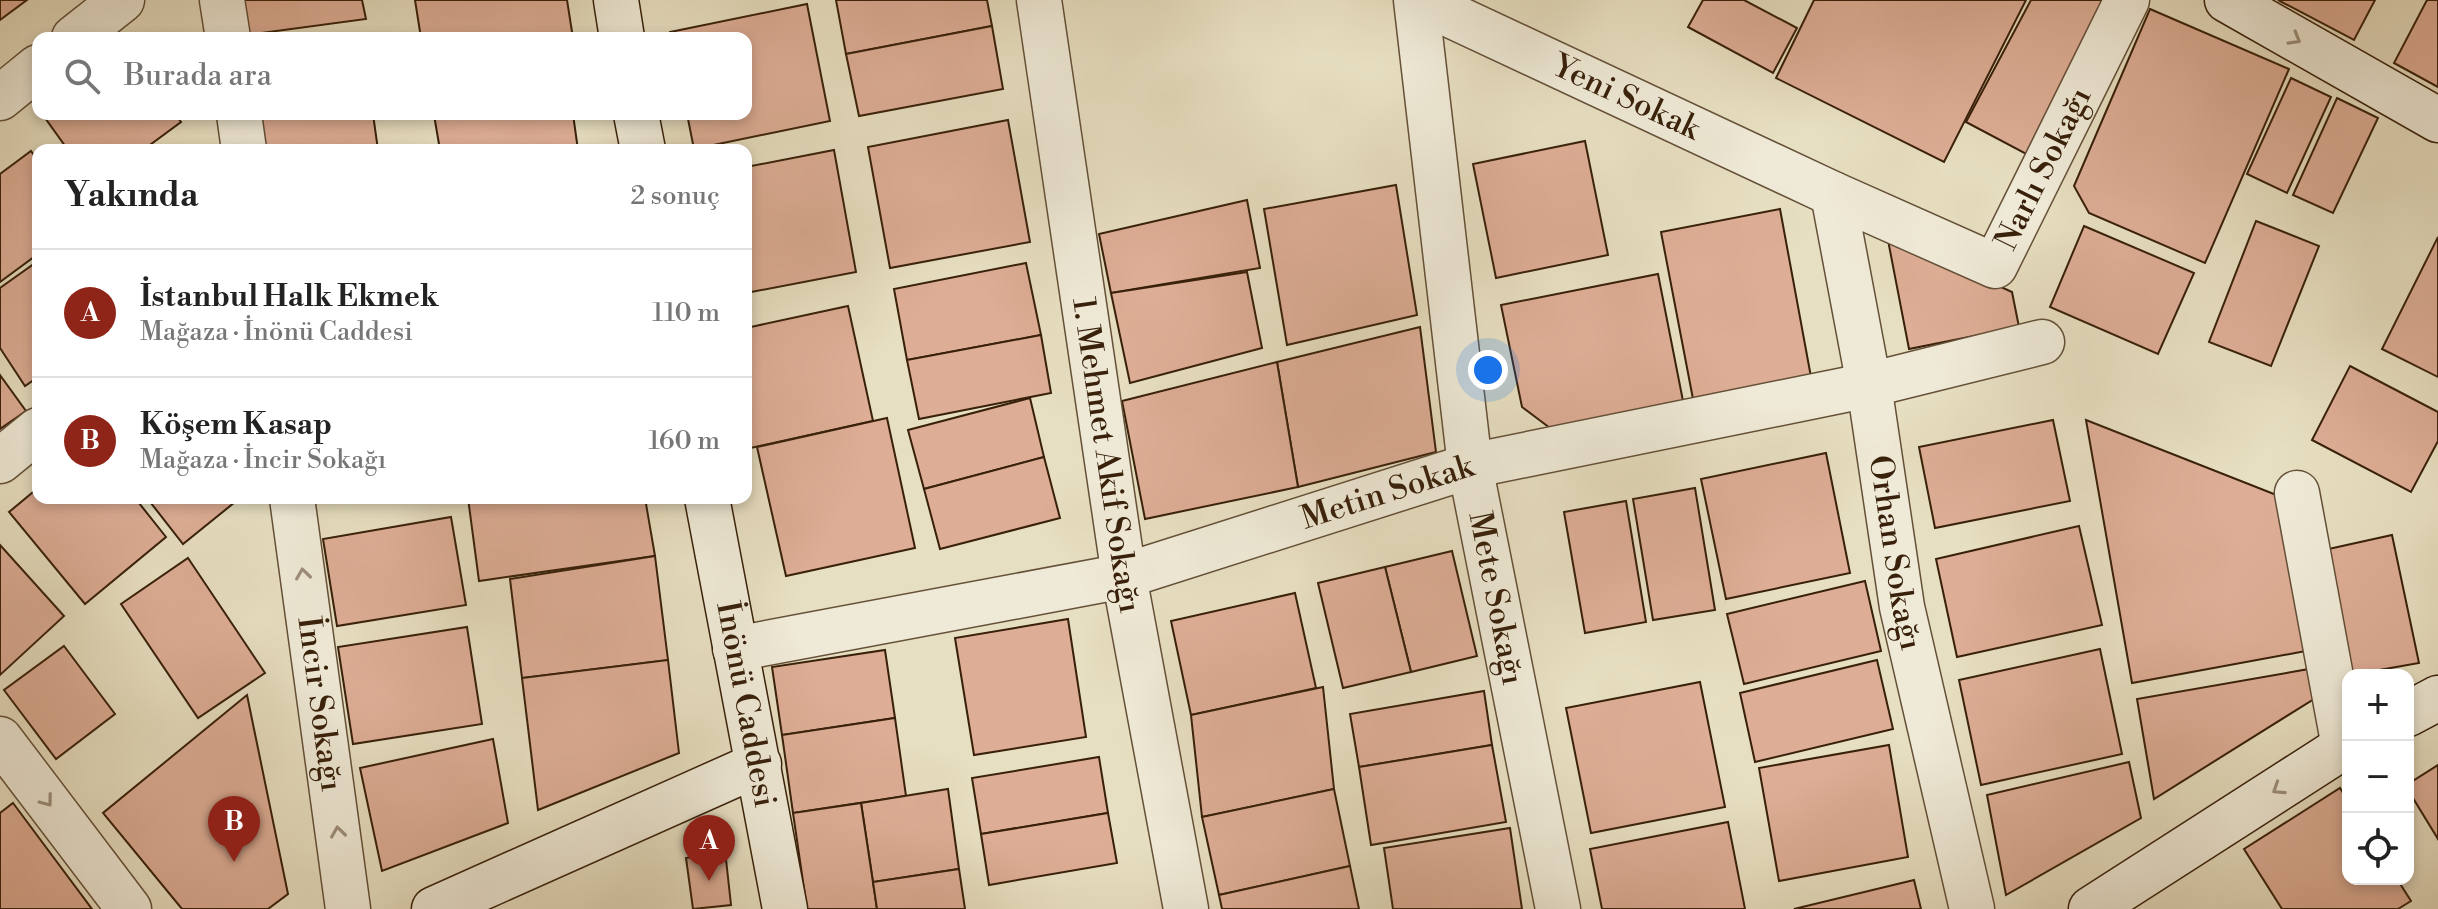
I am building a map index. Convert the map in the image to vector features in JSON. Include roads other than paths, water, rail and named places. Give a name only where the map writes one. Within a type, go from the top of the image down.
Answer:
[{"type":"street","points":[[82,32],[122,0]]},
{"type":"street","points":[[222,0],[227,32]]},
{"type":"street","points":[[616,0],[621,32]]},
{"type":"street","name":"1. Mehmet Akif Sokağı","points":[[1039,0],[1124,576],[1186,909]]},
{"type":"street","name":"Yeni Sokak","points":[[1417,0],[1833,194]]},
{"type":"street","name":"Mete Sokağı","points":[[1417,0],[1470,466],[1558,909]]},
{"type":"street","name":"Narlı Sokağı","points":[[1833,194],[1995,266],[2127,0]]},
{"type":"street","points":[[2227,0],[2438,120]]},
{"type":"street","points":[[0,98],[32,72]]},
{"type":"street","points":[[240,120],[243,144]]},
{"type":"street","points":[[637,120],[642,144]]},
{"type":"street","name":"Orhan Sokağı","points":[[1833,194],[1869,385],[1902,607],[1972,909]]},
{"type":"street","name":"Metin Sokak","points":[[735,649],[1124,576],[1470,466],[1869,385],[2042,342]]},
{"type":"street","points":[[0,461],[32,435]]},
{"type":"street","points":[[2297,493],[2345,741]]},
{"type":"street","name":"İncir Sokağı","points":[[293,504],[348,909]]},
{"type":"street","name":"İnönü Caddesi","points":[[708,504],[785,909]]},
{"type":"street","points":[[2414,711],[2438,698]]},
{"type":"street","points":[[0,739],[129,909]]},
{"type":"street","points":[[2091,909],[2342,749]]},
{"type":"street","points":[[434,909],[759,764]]},
{"type":"place","name":"Köşem Kasap","points":[[234,862]]},
{"type":"place","name":"İstanbul Halk Ekmek","points":[[709,881]]}]
